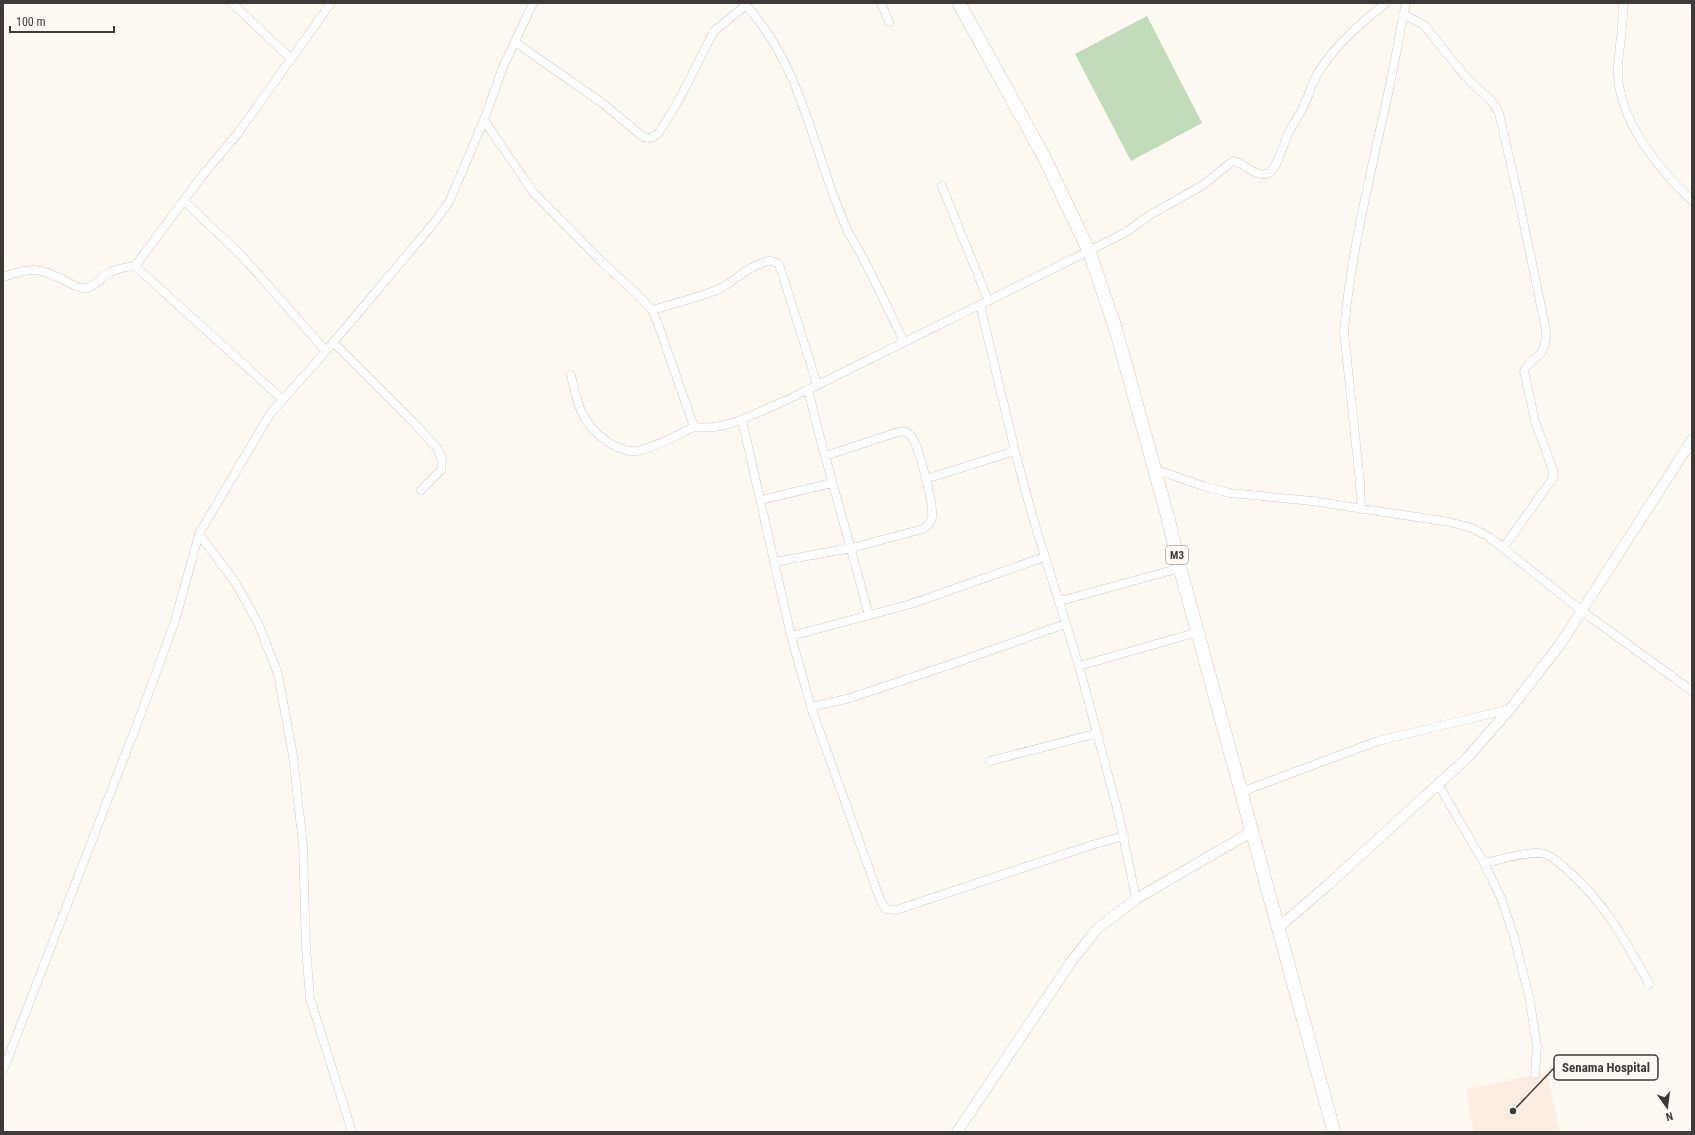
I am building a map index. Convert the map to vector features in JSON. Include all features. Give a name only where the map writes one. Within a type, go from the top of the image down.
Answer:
[{"type":"main road","name":"M3","points":[[959,3],[1043,155],[1089,252],[1116,330],[1334,1132]]},
{"type":"street","points":[[232,3],[290,58]]},
{"type":"street","points":[[3,277],[26,269],[36,269],[48,272],[78,288],[86,288],[92,286],[111,272],[135,266],[202,176],[238,133],[290,58],[331,3]]},
{"type":"street","points":[[3,1071],[142,711],[172,629],[199,534],[270,414],[334,342],[433,224],[449,202],[484,120],[503,67],[533,3]]},
{"type":"street","points":[[881,3],[889,22]]},
{"type":"street","points":[[571,375],[575,396],[586,422],[597,435],[615,447],[626,451],[638,451],[694,427],[713,428],[742,420],[816,384],[856,367],[988,300],[1089,252],[1126,232],[1150,215],[1198,188],[1233,161],[1258,174],[1264,175],[1271,172],[1277,162],[1290,130],[1305,103],[1311,86],[1325,62],[1361,23],[1386,3]]},
{"type":"street","points":[[1361,509],[1360,482],[1345,345],[1345,324],[1359,228],[1406,3]]},
{"type":"street","points":[[1623,3],[1624,15],[1618,68],[1619,82],[1627,112],[1641,141],[1692,200]]},
{"type":"street","points":[[514,42],[605,105],[644,137],[651,138],[658,134],[679,100],[714,31],[745,4],[758,19],[780,52],[797,90],[842,219],[878,287],[904,342]]},
{"type":"street","points":[[1404,14],[1424,25],[1464,75],[1494,104],[1499,113],[1546,330],[1545,344],[1541,353],[1529,363],[1524,371],[1535,421],[1553,470],[1553,478],[1503,548]]},
{"type":"street","points":[[484,120],[533,192],[652,310],[694,427]]},
{"type":"street","points":[[942,186],[988,300]]},
{"type":"street","points":[[184,200],[242,256],[326,351]]},
{"type":"street","points":[[652,310],[716,290],[740,274],[763,262],[775,262],[779,264],[816,384]]},
{"type":"street","points":[[135,266],[282,399]]},
{"type":"street","points":[[980,305],[1015,451],[1044,557],[1060,601],[1065,624],[1079,666],[1098,733],[1124,836],[1136,899]]},
{"type":"street","points":[[334,342],[437,448],[442,459],[441,470],[422,490]]},
{"type":"street","points":[[808,389],[832,483],[870,615]]},
{"type":"street","points":[[742,420],[791,636],[811,707],[881,902],[886,909],[896,910],[1092,845],[1124,836]]},
{"type":"street","points":[[774,562],[851,548],[923,529],[930,524],[932,516],[926,480],[911,435],[904,431],[864,442],[825,456]]},
{"type":"street","points":[[1279,927],[1329,884],[1467,758],[1510,709],[1560,646],[1692,440]]},
{"type":"street","points":[[926,480],[1015,451]]},
{"type":"street","points":[[1154,469],[1230,494],[1312,501],[1449,522],[1472,528],[1489,537],[1582,611],[1692,691]]},
{"type":"street","points":[[761,500],[832,483]]},
{"type":"street","points":[[199,534],[239,588],[258,623],[278,674],[294,756],[303,846],[306,948],[310,998],[352,1132]]},
{"type":"street","points":[[791,636],[870,615],[943,593],[1044,557]]},
{"type":"street","points":[[1060,601],[1180,568]]},
{"type":"street","points":[[811,707],[850,698],[1065,624]]},
{"type":"street","points":[[1079,666],[1198,632]]},
{"type":"street","points":[[1241,792],[1378,741],[1510,709]]},
{"type":"street","points":[[990,761],[1098,733]]},
{"type":"street","points":[[1438,784],[1484,863],[1503,904],[1514,937],[1529,996],[1537,1046],[1535,1074]]},
{"type":"street","points":[[957,1132],[1008,1053],[1084,944],[1097,929],[1136,899],[1253,831]]},
{"type":"street","points":[[1484,863],[1518,855],[1538,853],[1546,854],[1554,859],[1577,879],[1609,914],[1627,942],[1649,984]]},
{"type":"shaded area","points":[[1547,1073],[1560,1132],[1474,1132],[1466,1089]]},
{"type":"green space","points":[[1147,16],[1202,123],[1131,161],[1075,54]]},
{"type":"place","name":"Senama Hospital","points":[[1513,1111]]}]
